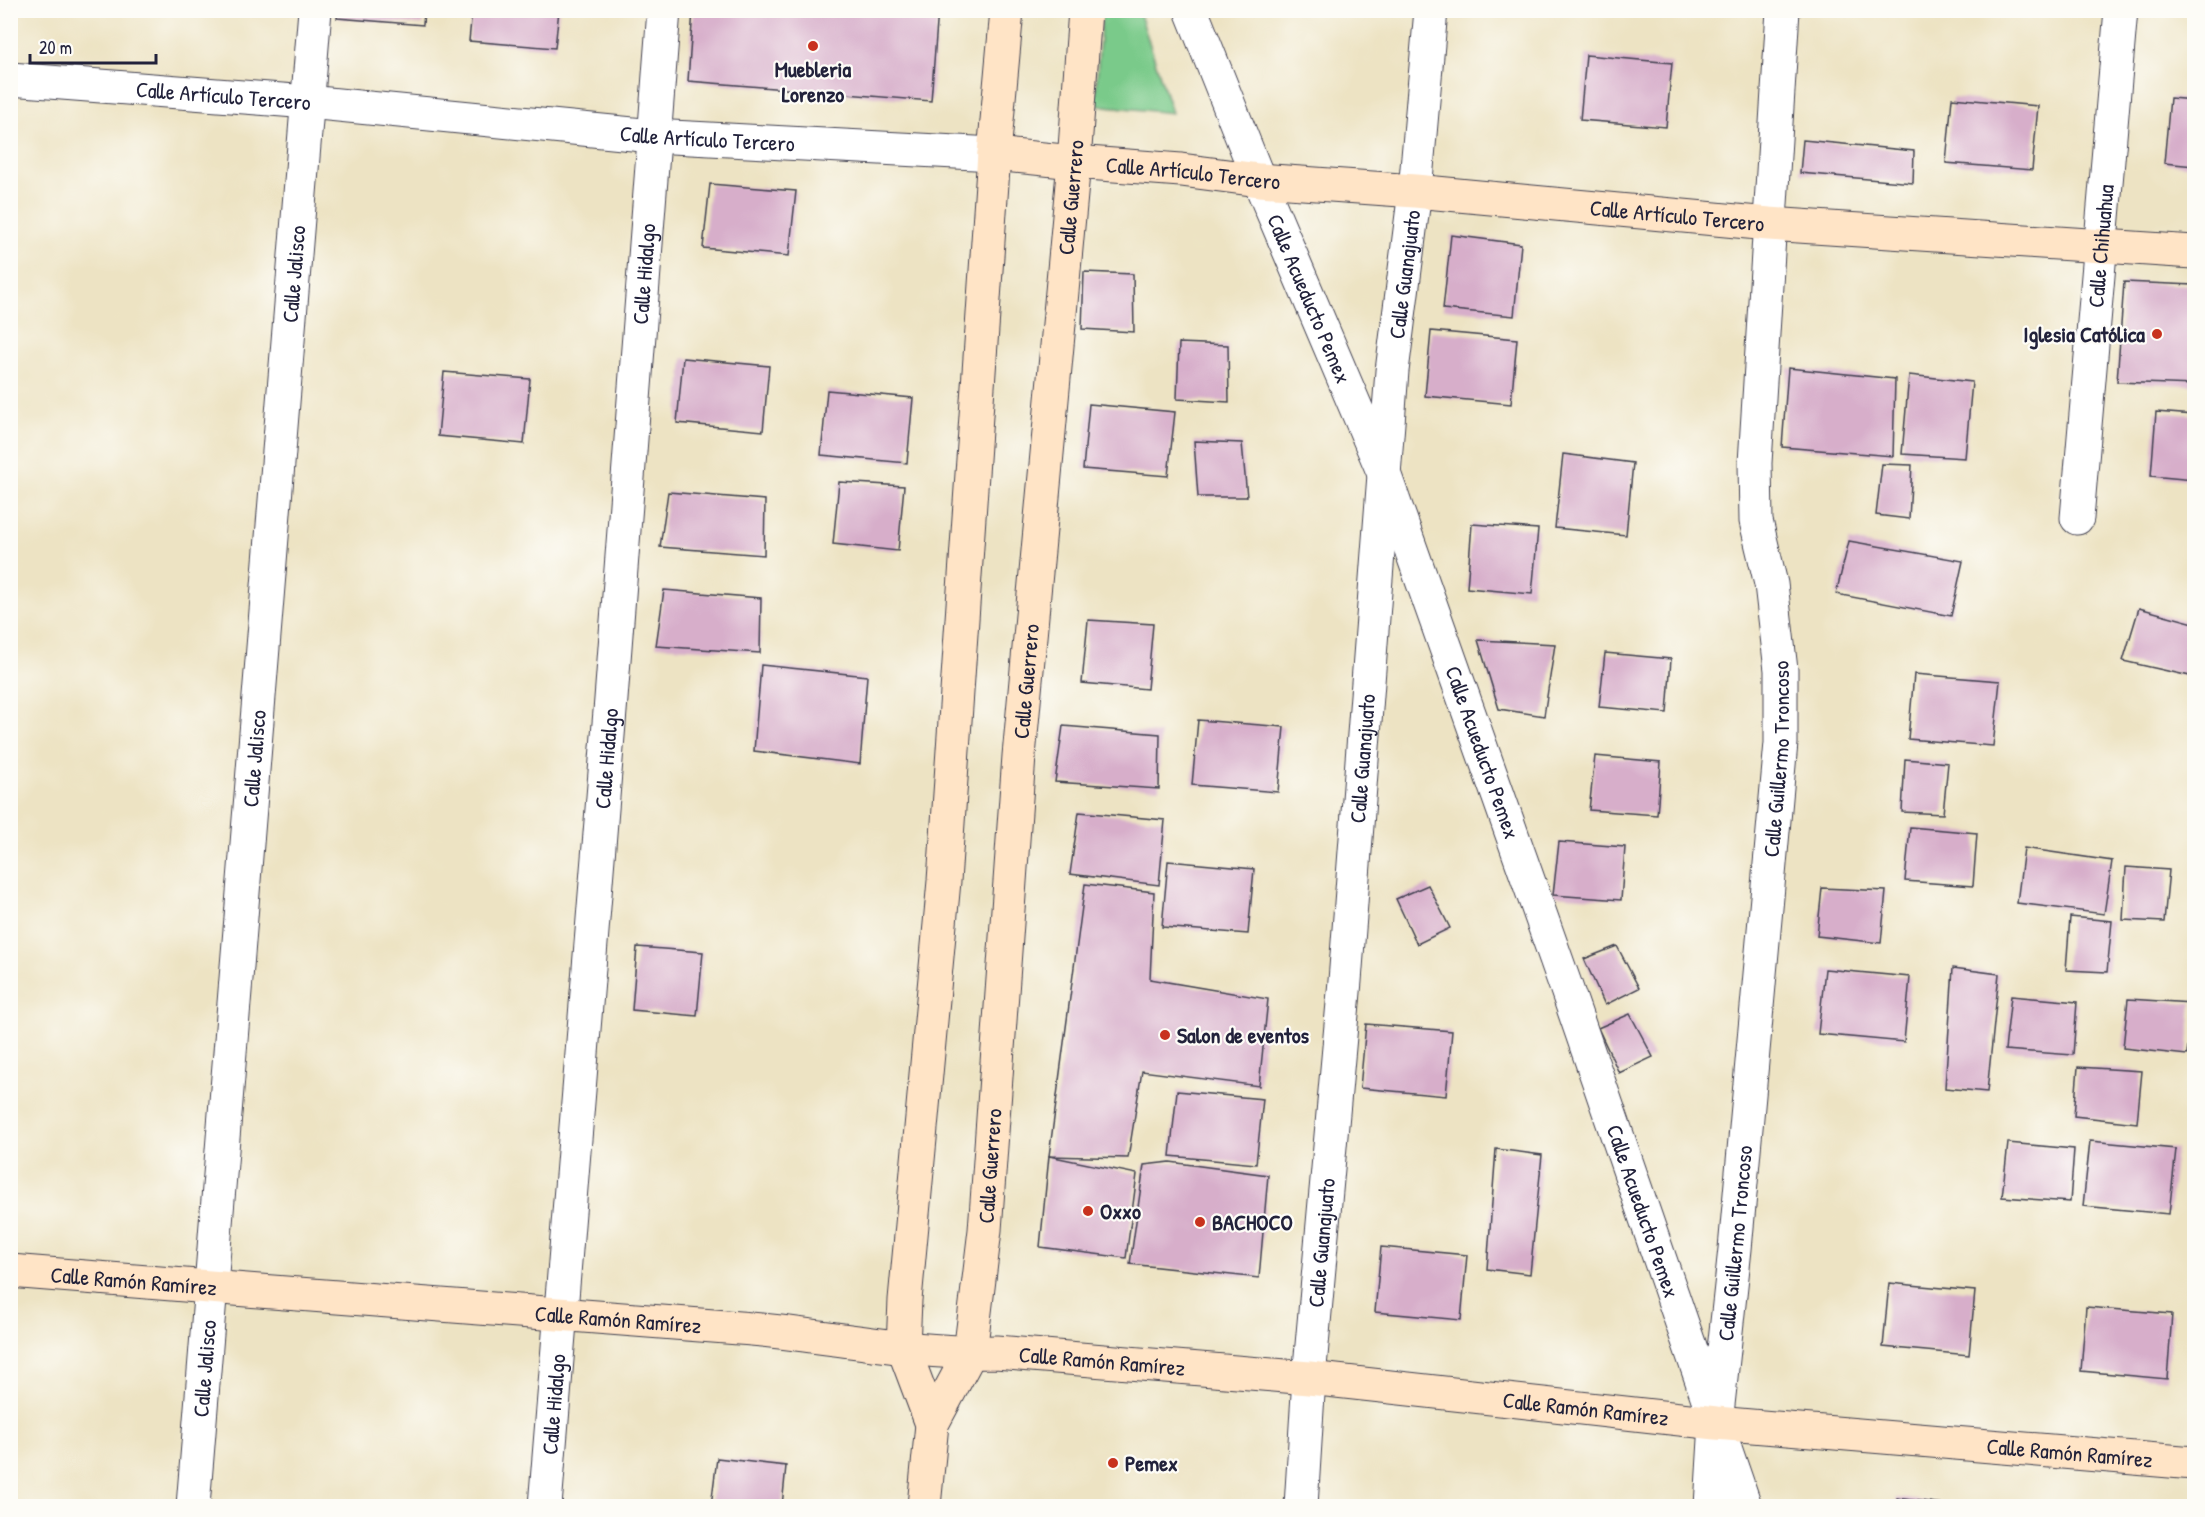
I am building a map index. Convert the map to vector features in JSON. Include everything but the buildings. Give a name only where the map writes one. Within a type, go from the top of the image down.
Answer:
[{"type":"street","name":"Calle Jalisco","points":[[193,1506],[315,10]]},
{"type":"street","name":"Calle Hidalgo","points":[[544,1506],[610,711],[664,10]]},
{"type":"street","points":[[932,1424],[903,1347],[911,1228],[944,882],[994,154],[1007,10]]},
{"type":"street","name":"Calle Guerrero","points":[[970,1353],[985,1230],[1019,756],[1074,162],[1085,10]]},
{"type":"street","name":"Calle Acueducto Pemex","points":[[1191,10],[1259,180],[1385,476],[1565,984],[1745,1506]]},
{"type":"street","name":"Calle Guanajuato","points":[[1301,1506],[1309,1378],[1345,981],[1392,371],[1415,191],[1431,10]]},
{"type":"street","name":"Calle Guillermo Troncoso","points":[[1711,1506],[1716,1423],[1735,1249],[1781,743],[1781,670],[1771,584],[1756,521],[1755,463],[1783,10]]},
{"type":"street","name":"Calle Chihuahua","points":[[2077,518],[2121,10]]},
{"type":"street","name":"Calle Artículo Tercero","points":[[10,79],[308,102],[654,136],[994,154],[1181,170],[1259,180],[1415,191],[1769,224],[2194,252]]},
{"type":"street","name":"Calle Ramón Ramírez","points":[[10,1271],[767,1330],[970,1353],[996,1352],[1309,1378],[1716,1423],[2194,1463]]},
{"type":"street","points":[[924,1506],[932,1424],[970,1353]]},
{"type":"green space","points":[[1102,11],[1139,11],[1172,113],[1095,105]]},
{"type":"place","name":"Muebleria Lorenzo","points":[[813,46]]},
{"type":"place","name":"Iglesia Católica","points":[[2157,334]]},
{"type":"place","name":"Salon de eventos","points":[[1165,1035]]},
{"type":"place","name":"Oxxo","points":[[1088,1211]]},
{"type":"place","name":"BACHOCO","points":[[1200,1222]]},
{"type":"place","name":"Pemex","points":[[1113,1463]]}]
